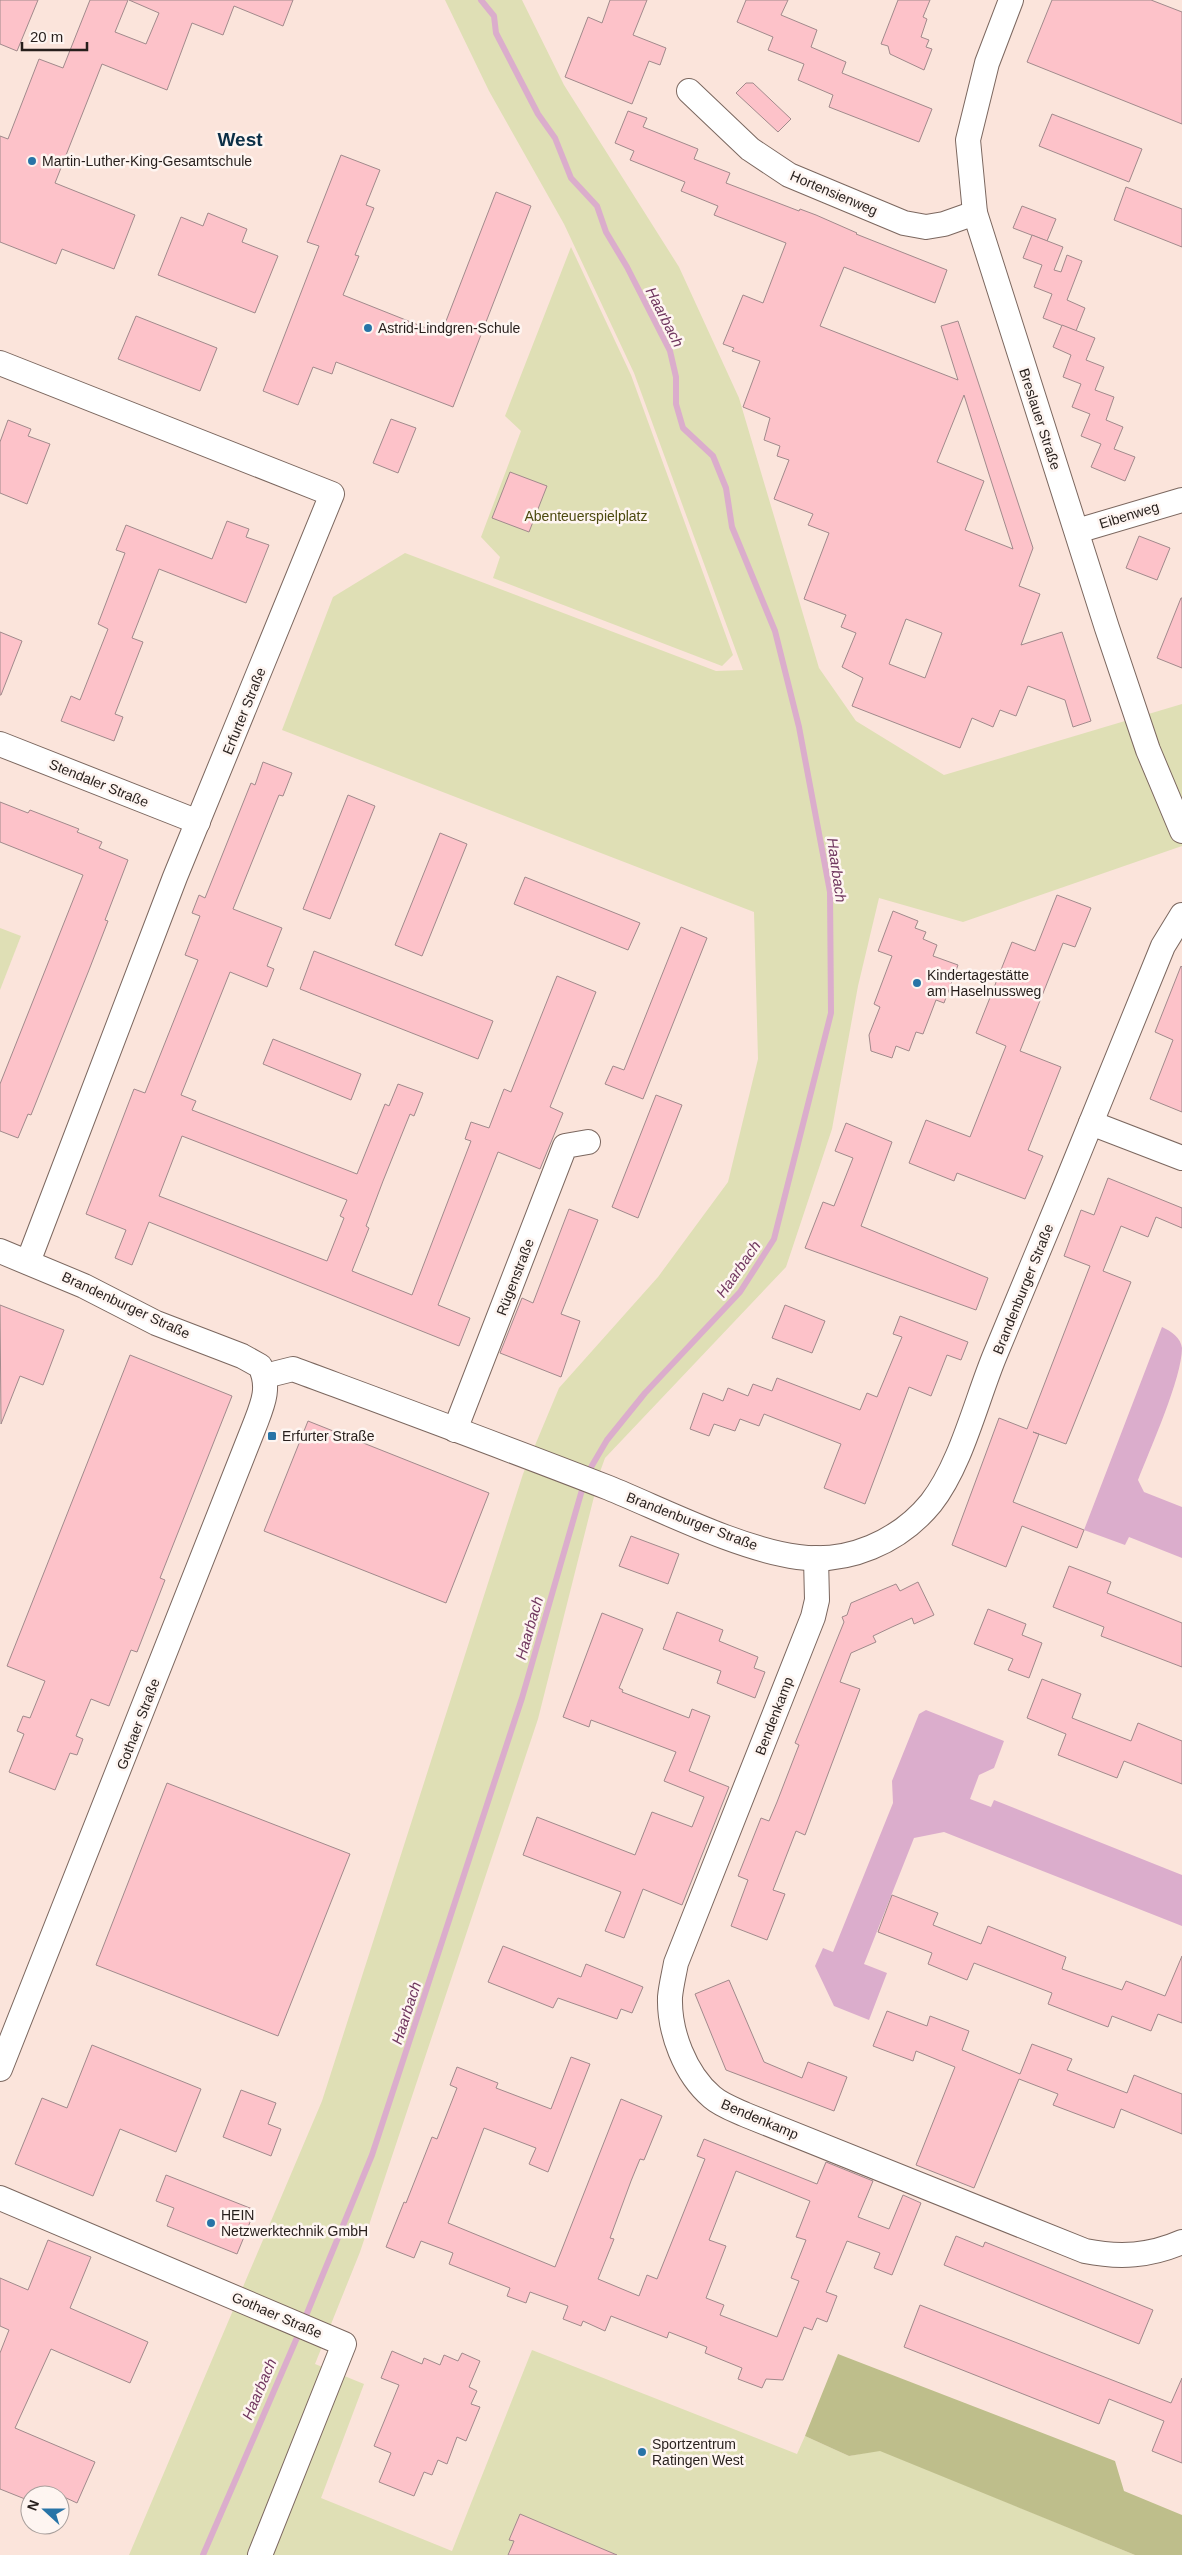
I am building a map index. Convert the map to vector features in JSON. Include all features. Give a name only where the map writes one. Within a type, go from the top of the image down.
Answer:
[{"type":"street","name":"Breslauer Straße","points":[[1012,0],[987,63],[968,140],[975,213],[1045,436],[1148,750],[1182,831]]},
{"type":"street","name":"Hortensienweg","points":[[689,91],[750,149],[789,175],[904,223],[926,227],[944,224],[975,213]]},
{"type":"street","name":"Erfurter Straße","points":[[0,363],[332,494],[198,822],[28,1262]]},
{"type":"street","name":"Eibenweg","points":[[1077,531],[1182,500]]},
{"type":"street","name":"Stendaler Straße","points":[[0,744],[198,822]]},
{"type":"street","name":"Brandenburger Straße","points":[[0,1251],[84,1286],[156,1323],[242,1356],[260,1366],[265,1376],[293,1369],[606,1487],[745,1544],[797,1557],[816,1558],[847,1555],[879,1545],[898,1534],[915,1520],[946,1482],[983,1384],[1163,946],[1182,915]]},
{"type":"street","points":[[1091,1123],[1182,1158]]},
{"type":"street","name":"Rügenstraße","points":[[455,1430],[566,1146],[588,1142]]},
{"type":"street","name":"Gothaer Straße","points":[[0,2069],[265,1400],[265,1376]]},
{"type":"street","name":"Bendenkamp","points":[[816,1558],[817,1600],[813,1617],[676,1963],[670,1997],[673,2023],[682,2056],[693,2078],[713,2098],[746,2116],[1086,2251],[1112,2256],[1137,2255],[1165,2250],[1182,2242]]},
{"type":"street","name":"Gothaer Straße","points":[[0,2198],[344,2344],[260,2555]]},
{"type":"green space","points":[[445,0],[522,0],[564,85],[679,267],[739,398],[819,668],[856,721],[944,775],[1182,704],[1182,846],[963,922],[879,898],[858,986],[832,1129],[786,1267],[605,1458],[601,1469],[538,1719],[360,2252],[315,2364],[364,2384],[321,2498],[452,2551],[532,2350],[797,2454],[805,2436],[849,2456],[880,2450],[1135,2555],[129,2555],[322,2101],[523,1474],[559,1388],[658,1277],[728,1182],[758,1059],[754,912],[282,730],[333,597],[405,553],[716,671],[743,670],[634,373],[564,224],[489,91]]},
{"type":"green space","name":"Abenteuerspielplatz","points":[[571,247],[631,375],[733,655],[722,666],[493,578],[500,557],[481,537],[521,431],[505,416]]},
{"type":"green space","points":[[0,928],[21,936],[0,990]]},
{"type":"green space","points":[[838,2354],[1115,2461],[1124,2491],[1182,2515],[1182,2555],[1135,2555],[880,2451],[849,2456],[805,2436]]},
{"type":"shaded area","points":[[1162,1327],[1180,1341],[1182,1348],[1181,1361],[1171,1395],[1138,1480],[1144,1492],[1182,1507],[1182,1558],[1129,1537],[1125,1545],[1084,1530]]},
{"type":"shaded area","points":[[926,1710],[1004,1741],[994,1768],[979,1775],[970,1799],[991,1807],[994,1800],[1182,1875],[1182,1926],[944,1832],[914,1838],[864,1964],[887,1973],[869,2020],[834,2006],[815,1966],[823,1948],[833,1952],[893,1803],[892,1781],[919,1714]]},
{"type":"building","points":[[0,0],[38,0],[17,51],[0,44]]},
{"type":"building","name":"Martin-Luther-King-Gesamtschule","points":[[90,0],[128,0],[115,32],[146,44],[159,13],[129,0],[293,0],[283,26],[234,6],[223,35],[192,23],[167,90],[102,64],[55,183],[135,215],[114,269],[62,249],[56,264],[0,242],[0,136],[8,139],[39,59],[63,68]]},
{"type":"building","points":[[610,0],[647,0],[633,35],[666,48],[660,65],[649,61],[632,104],[565,77],[588,17],[602,23]]},
{"type":"building","points":[[746,0],[788,0],[781,15],[817,30],[811,47],[846,62],[842,73],[932,109],[919,142],[829,107],[833,95],[798,80],[804,64],[768,50],[773,37],[737,22]]},
{"type":"building","points":[[898,0],[930,0],[923,17],[927,19],[921,37],[929,40],[926,47],[932,49],[924,70],[890,54],[888,46],[881,44]]},
{"type":"building","points":[[1052,0],[1151,0],[1182,12],[1182,124],[1027,62]]},
{"type":"building","points":[[746,83],[753,83],[791,119],[778,132],[736,93]]},
{"type":"building","points":[[628,111],[647,118],[643,127],[698,149],[694,159],[730,173],[726,183],[799,211],[800,209],[816,215],[856,234],[947,270],[935,303],[844,267],[820,326],[958,380],[941,326],[958,321],[1033,548],[1019,586],[1040,594],[1021,645],[1062,632],[1091,721],[1073,727],[1065,700],[1028,686],[1016,716],[1000,710],[993,727],[972,718],[960,748],[852,706],[863,678],[842,667],[856,633],[841,627],[846,615],[804,599],[829,533],[808,525],[813,514],[774,499],[789,460],[777,456],[780,446],[764,440],[770,418],[743,407],[760,361],[732,351],[734,348],[723,344],[743,295],[763,303],[786,243],[714,215],[718,206],[681,191],[685,182],[630,160],[634,151],[615,143]],"holes":[[[964,395],[988,471],[1013,549],[965,530],[984,481],[937,462]],[[906,619],[942,633],[925,678],[889,664]]]},
{"type":"building","points":[[1052,114],[1142,149],[1129,182],[1039,146]]},
{"type":"building","points":[[341,155],[380,170],[366,205],[374,208],[355,255],[359,256],[343,295],[441,334],[496,192],[531,206],[453,407],[336,362],[332,374],[313,367],[298,405],[263,391],[319,246],[307,242]]},
{"type":"building","points":[[1126,187],[1182,209],[1182,247],[1114,220]]},
{"type":"building","points":[[1022,206],[1056,219],[1047,241],[1013,228]]},
{"type":"building","points":[[208,213],[247,229],[242,242],[278,256],[255,313],[158,275],[181,217],[203,226]]},
{"type":"building","points":[[1032,235],[1063,247],[1054,270],[1061,272],[1067,255],[1082,261],[1067,300],[1085,308],[1076,331],[1043,318],[1052,294],[1034,287],[1042,265],[1023,258]]},
{"type":"building","points":[[136,316],[217,348],[200,391],[118,359]]},
{"type":"building","points":[[1062,325],[1095,338],[1086,360],[1104,367],[1095,390],[1114,397],[1106,420],[1123,427],[1114,449],[1135,457],[1125,481],[1091,467],[1101,444],[1081,436],[1090,414],[1072,407],[1081,384],[1063,377],[1071,355],[1053,347]]},
{"type":"building","points":[[391,419],[416,428],[398,473],[373,463]]},
{"type":"building","points":[[8,420],[31,429],[28,436],[50,444],[27,504],[0,493],[0,442]]},
{"type":"building","points":[[510,472],[547,486],[529,532],[492,518]]},
{"type":"building","points":[[227,521],[249,529],[246,537],[269,545],[246,603],[159,569],[132,638],[143,642],[115,714],[123,717],[114,741],[61,721],[71,696],[80,700],[108,629],[98,624],[125,553],[116,550],[126,525],[212,559]]},
{"type":"building","points":[[1139,536],[1170,548],[1157,580],[1126,568]]},
{"type":"building","points":[[1182,598],[1182,668],[1157,658]]},
{"type":"building","points":[[0,632],[22,641],[1,695],[0,695]]},
{"type":"building","points":[[263,762],[292,773],[283,796],[279,795],[233,909],[282,928],[267,966],[274,969],[267,987],[230,972],[181,1095],[196,1101],[192,1110],[357,1174],[385,1104],[389,1106],[398,1084],[423,1093],[414,1116],[410,1114],[383,1181],[366,1226],[369,1228],[352,1271],[412,1295],[471,1141],[465,1139],[471,1122],[489,1128],[504,1089],[511,1092],[557,976],[596,992],[550,1107],[563,1113],[540,1169],[498,1152],[438,1305],[470,1318],[459,1346],[149,1222],[132,1265],[115,1258],[126,1230],[86,1214],[134,1089],[145,1093],[198,960],[185,955],[200,916],[192,913],[199,895],[205,898],[251,783],[255,785]],"holes":[[[182,1136],[347,1200],[340,1216],[344,1218],[327,1261],[159,1196]]]},
{"type":"building","points":[[348,795],[375,806],[330,919],[303,909]]},
{"type":"building","points":[[0,802],[28,813],[30,810],[79,829],[77,832],[102,842],[99,848],[128,860],[105,920],[108,921],[89,970],[31,1115],[28,1114],[18,1138],[0,1131],[0,1084],[83,875],[0,842]]},
{"type":"building","points":[[440,833],[467,844],[422,956],[395,945]]},
{"type":"building","points":[[525,877],[640,923],[628,950],[514,904]]},
{"type":"building","points":[[1057,895],[1091,908],[1075,947],[1063,943],[1020,1051],[1061,1067],[1028,1150],[1043,1156],[1025,1199],[957,1173],[954,1181],[909,1163],[926,1120],[970,1137],[1006,1046],[976,1033],[1012,942],[1035,951]]},
{"type":"building","name":"Kindertagestätte am Haselnussweg","points":[[893,911],[918,921],[915,928],[926,932],[923,939],[937,945],[933,956],[958,965],[944,1003],[936,1000],[923,1034],[916,1032],[909,1051],[896,1046],[892,1058],[871,1051],[869,1035],[880,1007],[874,1004],[892,956],[878,951]]},
{"type":"building","points":[[681,927],[707,938],[643,1099],[605,1084],[613,1066],[624,1070]]},
{"type":"building","points":[[314,951],[493,1021],[478,1059],[300,989]]},
{"type":"building","points":[[1181,966],[1182,1112],[1150,1099],[1173,1040],[1155,1032]]},
{"type":"building","points":[[273,1039],[361,1074],[351,1100],[263,1064]]},
{"type":"building","points":[[656,1095],[682,1105],[638,1218],[612,1207]]},
{"type":"building","points":[[846,1123],[892,1142],[861,1226],[988,1278],[976,1310],[805,1248],[823,1202],[834,1206],[853,1158],[835,1151]]},
{"type":"building","points":[[1108,1178],[1182,1208],[1182,1228],[1156,1217],[1148,1237],[1121,1226],[1103,1271],[1131,1282],[1066,1444],[1039,1434],[1013,1502],[1084,1530],[1077,1548],[1022,1526],[1006,1567],[952,1545],[999,1418],[1027,1429],[1090,1266],[1064,1256],[1081,1210],[1094,1215]]},
{"type":"building","points":[[569,1209],[598,1220],[561,1314],[580,1321],[561,1377],[500,1353],[522,1298],[533,1303]]},
{"type":"building","points":[[0,1305],[64,1330],[43,1385],[20,1376],[1,1424]]},
{"type":"building","points":[[785,1305],[825,1321],[812,1353],[772,1338]]},
{"type":"building","points":[[900,1316],[968,1342],[961,1360],[947,1355],[931,1396],[909,1387],[865,1504],[824,1488],[841,1444],[764,1414],[759,1426],[740,1419],[735,1431],[714,1424],[709,1436],[690,1429],[703,1393],[723,1401],[728,1388],[748,1396],[753,1384],[772,1391],[777,1378],[860,1410],[867,1393],[877,1397],[902,1337],[893,1334]]},
{"type":"building","points":[[130,1355],[232,1396],[160,1578],[165,1580],[137,1652],[131,1650],[109,1706],[91,1699],[76,1736],[83,1739],[77,1755],[70,1753],[55,1790],[9,1772],[24,1734],[17,1731],[23,1716],[30,1718],[45,1681],[7,1666]]},
{"type":"building","points":[[308,1421],[489,1493],[446,1603],[264,1531]]},
{"type":"building","points":[[631,1536],[679,1554],[668,1584],[619,1566]]},
{"type":"building","points":[[1069,1566],[1111,1582],[1107,1593],[1182,1623],[1182,1667],[1101,1636],[1104,1627],[1053,1607]]},
{"type":"building","points":[[918,1582],[934,1615],[914,1624],[912,1618],[892,1627],[873,1636],[876,1642],[851,1653],[840,1682],[860,1689],[805,1835],[796,1831],[773,1890],[785,1894],[767,1940],[731,1926],[748,1880],[738,1876],[761,1818],[769,1821],[777,1802],[799,1745],[795,1743],[844,1622],[842,1617],[847,1615],[851,1603],[896,1584],[900,1591]]},
{"type":"building","points":[[988,1609],[1026,1624],[1022,1635],[1042,1643],[1029,1678],[1008,1670],[1013,1659],[974,1644]]},
{"type":"building","points":[[677,1612],[723,1630],[719,1641],[758,1657],[754,1668],[765,1672],[755,1698],[717,1683],[721,1671],[663,1649]]},
{"type":"building","points":[[602,1613],[643,1629],[619,1688],[623,1690],[622,1692],[689,1718],[692,1709],[710,1716],[689,1771],[729,1787],[682,1905],[643,1889],[624,1938],[605,1931],[621,1892],[523,1855],[537,1817],[635,1855],[652,1812],[692,1827],[704,1797],[664,1781],[676,1752],[591,1720],[589,1727],[563,1717]]},
{"type":"building","points":[[1042,1679],[1081,1694],[1072,1718],[1131,1741],[1138,1723],[1182,1741],[1182,1784],[1124,1761],[1117,1778],[1058,1755],[1066,1734],[1027,1718]]},
{"type":"building","points":[[167,1783],[350,1854],[278,2036],[96,1965]]},
{"type":"building","points":[[892,1895],[938,1913],[933,1925],[981,1944],[988,1926],[1066,1957],[1062,1969],[1122,1990],[1126,1981],[1165,1996],[1182,1956],[1182,2023],[1158,2014],[1151,2031],[1112,2016],[1108,2027],[1048,2004],[1052,1993],[974,1963],[967,1980],[928,1964],[932,1953],[878,1932]]},
{"type":"building","points":[[503,1946],[581,1977],[586,1964],[643,1987],[632,2013],[621,2009],[617,2019],[558,1998],[553,2008],[488,1982]]},
{"type":"building","points":[[729,1980],[764,2062],[802,2078],[808,2062],[847,2077],[834,2111],[726,2070],[695,1994]]},
{"type":"building","points":[[887,2011],[927,2026],[930,2016],[969,2031],[962,2050],[1020,2074],[1032,2044],[1072,2059],[1067,2070],[1127,2093],[1134,2075],[1182,2094],[1182,2134],[1121,2109],[1114,2128],[1053,2105],[1058,2094],[1019,2079],[974,2188],[916,2165],[955,2067],[916,2051],[913,2061],[873,2046]]},
{"type":"building","points":[[92,2045],[201,2089],[176,2152],[120,2129],[93,2196],[15,2164],[42,2098],[67,2108]]},
{"type":"building","points":[[571,2057],[590,2064],[548,2172],[529,2164],[536,2148],[484,2128],[448,2223],[555,2267],[621,2099],[662,2116],[644,2160],[640,2159],[631,2181],[610,2238],[614,2239],[598,2279],[639,2296],[647,2275],[657,2279],[705,2159],[697,2156],[704,2139],[817,2184],[826,2162],[873,2181],[858,2217],[889,2229],[903,2195],[921,2203],[892,2275],[874,2268],[880,2253],[847,2241],[826,2292],[837,2296],[827,2322],[817,2318],[812,2330],[804,2327],[783,2380],[766,2379],[762,2388],[738,2379],[742,2368],[705,2353],[707,2347],[669,2332],[667,2338],[611,2316],[605,2331],[583,2321],[581,2326],[563,2319],[568,2306],[530,2292],[526,2303],[507,2296],[510,2288],[449,2264],[453,2253],[421,2241],[414,2258],[386,2247],[432,2137],[437,2139],[457,2088],[450,2085],[457,2067],[498,2083],[496,2088],[551,2109]],"holes":[[[736,2171],[810,2201],[796,2237],[806,2240],[791,2278],[799,2281],[777,2337],[720,2315],[724,2305],[706,2298],[726,2246],[709,2240]]]},
{"type":"building","points":[[241,2090],[276,2103],[268,2124],[281,2129],[271,2156],[223,2137]]},
{"type":"building","points":[[166,2175],[255,2210],[237,2254],[167,2226],[174,2208],[156,2201]]},
{"type":"building","points":[[956,2236],[983,2247],[985,2242],[1153,2310],[1139,2344],[944,2265]]},
{"type":"building","points":[[48,2240],[91,2257],[70,2308],[148,2342],[130,2383],[51,2349],[15,2428],[95,2462],[77,2503],[70,2500],[70,2485],[20,2485],[20,2497],[0,2489],[0,2353],[9,2330],[0,2326],[0,2278],[28,2290]]},
{"type":"building","points":[[920,2305],[1171,2403],[1182,2378],[1182,2463],[1152,2451],[1164,2421],[1109,2399],[1099,2424],[904,2347]]},
{"type":"building","points":[[392,2351],[422,2364],[424,2358],[440,2365],[444,2355],[458,2361],[462,2353],[480,2361],[469,2387],[477,2391],[471,2404],[480,2407],[466,2441],[457,2437],[447,2464],[438,2460],[432,2475],[424,2472],[414,2496],[379,2482],[391,2453],[374,2446],[399,2385],[381,2378]]},
{"type":"building","points":[[520,2514],[617,2555],[508,2555],[514,2541],[509,2540]]},
{"type":"waterway","name":"Haarbach","points":[[481,0],[494,16],[496,33],[538,114],[555,138],[571,178],[597,206],[606,232],[627,267],[670,351],[676,377],[676,404],[683,428],[713,456],[726,488],[732,527],[775,631],[799,727],[830,892],[831,1013],[774,1239],[740,1292],[645,1393],[607,1440],[587,1474]]},
{"type":"waterway","name":"Haarbach","points":[[203,2555],[296,2340],[372,2155],[522,1698],[584,1483]]},
{"type":"place","name":"Martin-Luther-King-Gesamtschule","points":[[32,161]]},
{"type":"place","name":"Astrid-Lindgren-Schule","points":[[368,328]]},
{"type":"place","name":"Kindertagestätte am Haselnussweg","points":[[917,983]]},
{"type":"place","name":"Erfurter Straße","points":[[272,1436]]},
{"type":"place","name":"HEIN Netzwerktechnik GmbH","points":[[211,2223]]},
{"type":"place","name":"Sportzentrum Ratingen West","points":[[642,2452]]},
{"type":"district","name":"West","points":[[240,139]]}]
